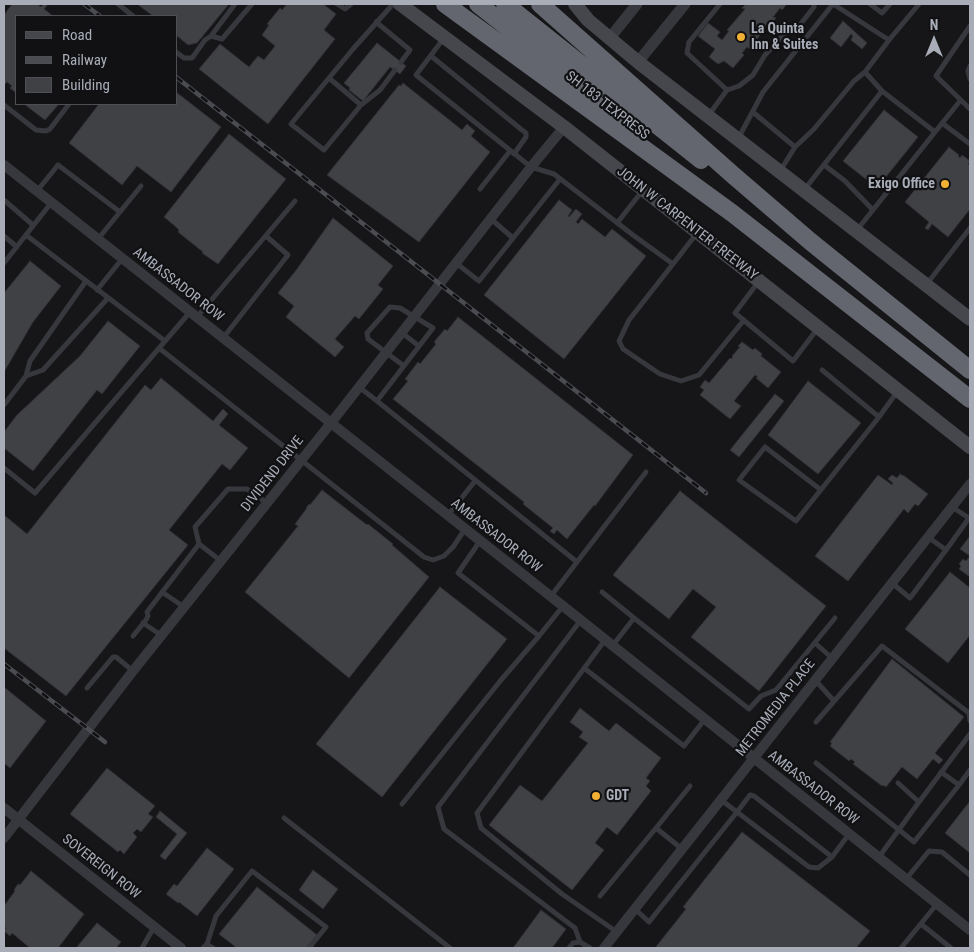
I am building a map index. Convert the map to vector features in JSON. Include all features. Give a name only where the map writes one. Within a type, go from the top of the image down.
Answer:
[{"type":"highway","points":[[445,4],[732,213],[970,399]]},
{"type":"highway","name":"SH 183 TEXPRESS","points":[[478,4],[700,178],[732,213]]},
{"type":"highway","name":"SH 183 TEXPRESS","points":[[505,4],[704,163],[733,175]]},
{"type":"highway","points":[[540,4],[733,175],[819,248],[970,370]]},
{"type":"main road","name":"JOHN W CARPENTER FREEWAY","points":[[400,4],[564,127],[970,447]]},
{"type":"main road","points":[[575,4],[588,20],[609,39],[970,319]]},
{"type":"street","points":[[609,39],[637,4]]},
{"type":"street","points":[[638,62],[685,4]]},
{"type":"street","name":"DIVIDEND DRIVE","points":[[4,838],[133,671],[564,127]]},
{"type":"street","name":"AMBASSADOR ROW","points":[[4,166],[581,620],[970,930]]},
{"type":"street","name":"METROMEDIA PLACE","points":[[604,948],[970,484]]},
{"type":"street","name":"SOVEREIGN ROW","points":[[4,808],[181,948]]},
{"type":"lane","points":[[118,4],[132,15]]},
{"type":"lane","points":[[178,54],[184,58],[192,58],[235,4]]},
{"type":"lane","points":[[211,36],[222,39],[252,4]]},
{"type":"lane","points":[[336,4],[345,10],[351,4]]},
{"type":"lane","points":[[393,4],[291,124],[324,150],[361,104],[380,90],[395,70]]},
{"type":"lane","points":[[720,4],[689,42],[687,53],[727,90]]},
{"type":"lane","points":[[708,117],[727,90],[739,86],[753,74],[765,55],[786,32],[799,26],[814,8],[814,4]]},
{"type":"lane","points":[[738,140],[754,113],[763,92],[833,4],[890,40]]},
{"type":"lane","points":[[870,4],[882,13],[890,4]]},
{"type":"lane","points":[[780,172],[795,147],[814,129],[854,81],[865,72],[919,4]]},
{"type":"lane","points":[[376,22],[410,50],[401,62]]},
{"type":"lane","points":[[970,26],[936,76],[970,109]]},
{"type":"lane","points":[[445,38],[416,75],[531,167],[554,174],[673,264]]},
{"type":"lane","points":[[431,56],[526,133],[526,137],[480,189]]},
{"type":"lane","points":[[970,66],[968,71],[970,79]]},
{"type":"lane","points":[[865,72],[882,91],[935,132]]},
{"type":"lane","points":[[329,78],[361,104]]},
{"type":"lane","points":[[804,191],[882,91]]},
{"type":"lane","points":[[856,231],[960,101]]},
{"type":"lane","points":[[4,105],[36,130],[46,131],[50,129],[68,105]]},
{"type":"lane","points":[[754,113],[795,147]]},
{"type":"lane","points":[[942,123],[970,144]]},
{"type":"lane","points":[[36,191],[58,165],[120,212]]},
{"type":"lane","points":[[824,165],[844,181],[873,210]]},
{"type":"lane","points":[[455,263],[479,281],[560,179]]},
{"type":"lane","points":[[97,239],[141,186]]},
{"type":"lane","points":[[617,223],[643,190]]},
{"type":"lane","points":[[4,200],[33,225]]},
{"type":"lane","points":[[4,468],[35,493],[159,348],[193,315],[266,236],[295,201]]},
{"type":"lane","points":[[4,263],[51,203]]},
{"type":"lane","points":[[490,218],[513,238]]},
{"type":"lane","points":[[926,285],[970,228]]},
{"type":"lane","points":[[698,233],[628,320],[619,341],[623,349],[660,374],[681,381],[700,375],[744,320]]},
{"type":"lane","points":[[26,235],[165,342]]},
{"type":"lane","points":[[4,236],[17,246]]},
{"type":"lane","points":[[224,338],[288,255],[266,236]]},
{"type":"lane","points":[[97,290],[122,259]]},
{"type":"lane","points":[[4,405],[26,376],[30,361],[86,281]]},
{"type":"lane","points":[[759,281],[735,313],[793,361],[818,328]]},
{"type":"lane","points":[[26,376],[43,370],[108,298]]},
{"type":"lane","points":[[376,401],[404,366],[433,328],[400,308],[390,307],[367,333],[368,339],[404,366]]},
{"type":"lane","points":[[401,332],[419,346]]},
{"type":"lane","points":[[159,348],[424,557],[434,560],[444,556],[453,547],[465,529]]},
{"type":"lane","points":[[822,370],[879,417]]},
{"type":"lane","points":[[359,387],[577,562]]},
{"type":"lane","points":[[821,490],[765,447],[739,480],[796,521],[821,490],[879,417],[898,391]]},
{"type":"lane","points":[[550,596],[646,472]]},
{"type":"lane","points":[[448,516],[475,480]]},
{"type":"lane","points":[[221,561],[199,544],[195,527],[228,489],[247,489],[268,503]]},
{"type":"lane","points":[[892,583],[910,598],[970,518],[952,507]]},
{"type":"lane","points":[[928,537],[946,550]]},
{"type":"lane","points":[[480,541],[458,573],[539,636]]},
{"type":"lane","points":[[133,636],[148,616],[147,612],[199,544]]},
{"type":"lane","points":[[162,592],[184,607]]},
{"type":"lane","points":[[602,592],[749,709],[761,696],[776,690],[835,618]]},
{"type":"lane","points":[[402,804],[563,606]]},
{"type":"lane","points":[[617,932],[562,894],[481,828],[477,813],[584,668],[634,618]]},
{"type":"lane","points":[[581,620],[438,807],[444,829],[575,928],[580,942],[590,948]]},
{"type":"lane","points":[[143,623],[162,636]]},
{"type":"lane","points":[[815,643],[832,658]]},
{"type":"lane","points":[[816,722],[882,646],[969,713],[970,721]]},
{"type":"lane","points":[[87,688],[113,657],[116,657],[133,671]]},
{"type":"lane","points":[[584,668],[684,746],[705,720]]},
{"type":"lane","points":[[816,681],[834,701]]},
{"type":"lane","points":[[878,858],[970,734]]},
{"type":"lane","points":[[816,763],[914,842],[970,770]]},
{"type":"lane","points":[[941,772],[959,785]]},
{"type":"lane","points":[[898,783],[919,802]]},
{"type":"lane","points":[[600,896],[690,786]]},
{"type":"lane","points":[[635,909],[649,922],[750,795],[754,796],[832,857]]},
{"type":"lane","points":[[721,800],[809,867],[818,868],[832,857],[849,834]]},
{"type":"lane","points":[[284,818],[450,948]]},
{"type":"lane","points":[[656,828],[682,849]]},
{"type":"lane","points":[[906,879],[929,851],[942,852],[970,875]]},
{"type":"lane","points":[[213,948],[205,946],[216,916],[252,871],[326,927],[309,948]]},
{"type":"lane","points":[[901,948],[937,904]]},
{"type":"lane","points":[[921,924],[951,948]]},
{"type":"lane","points":[[142,948],[154,927]]},
{"type":"lane","points":[[569,948],[574,943],[580,942]]},
{"type":"building","points":[[12,4],[37,4],[41,7],[44,4],[48,4],[44,9],[52,15],[15,15],[15,92],[7,82],[4,85],[4,15]]},
{"type":"building","points":[[137,4],[229,4],[197,43],[188,45],[178,37],[178,15],[152,15]]},
{"type":"building","points":[[287,4],[323,4],[336,14],[324,30],[335,39],[268,124],[199,69],[220,44],[249,67],[258,56],[264,60],[275,46],[262,35],[269,25],[267,24],[280,8],[282,10]]},
{"type":"building","name":"La Quinta Inn & Suites","points":[[746,4],[787,4],[782,10],[780,8],[773,17],[776,18],[768,28],[766,26],[750,49],[747,47],[742,53],[744,55],[733,68],[724,61],[718,64],[709,57],[715,49],[698,36],[708,23],[720,32],[717,36],[722,40],[729,31],[727,30],[745,9],[742,8]]},
{"type":"building","points":[[843,21],[867,43],[862,49],[851,40],[853,36],[851,34],[841,47],[830,38]]},
{"type":"building","points":[[377,43],[406,66],[400,74],[390,67],[363,101],[349,90],[350,88],[344,83]]},
{"type":"building","points":[[403,83],[462,130],[467,124],[475,131],[471,136],[490,152],[419,242],[327,175],[399,85],[401,86]]},
{"type":"building","points":[[178,94],[221,127],[171,192],[137,166],[122,185],[69,143],[98,105],[178,105]]},
{"type":"building","points":[[25,105],[58,105],[45,120]]},
{"type":"building","points":[[884,110],[918,137],[877,188],[843,161]]},
{"type":"building","points":[[229,134],[286,179],[218,264],[202,253],[164,217]]},
{"type":"building","name":"Exigo Office","points":[[949,147],[960,158],[962,155],[970,161],[968,164],[970,166],[970,209],[948,237],[932,224],[928,230],[925,228],[929,222],[905,202]]},
{"type":"building","points":[[559,200],[572,210],[569,217],[576,209],[582,214],[576,222],[578,224],[582,219],[605,237],[612,229],[646,256],[564,359],[484,295]]},
{"type":"building","points":[[333,218],[393,266],[378,285],[383,289],[359,319],[355,316],[335,339],[344,347],[335,357],[286,317],[294,306],[278,293]]},
{"type":"building","points":[[30,261],[61,286],[33,322],[4,372],[4,293]]},
{"type":"building","points":[[458,317],[633,455],[595,506],[567,539],[557,530],[554,534],[550,531],[553,528],[523,504],[524,502],[393,399],[408,381],[405,379],[418,362],[420,364],[436,344],[434,342],[445,329],[447,331]]},
{"type":"building","points":[[108,321],[140,346],[102,394],[97,390],[33,471],[4,448],[4,432],[17,415],[80,356]]},
{"type":"building","points":[[742,342],[753,350],[755,348],[762,354],[761,356],[781,372],[768,388],[755,375],[734,401],[741,406],[730,419],[700,395],[704,390],[700,387],[705,380],[709,383],[730,358],[733,357]]},
{"type":"building","points":[[161,378],[213,421],[223,409],[228,414],[219,425],[248,448],[230,470],[222,464],[169,530],[188,545],[66,696],[4,648],[4,515],[27,534],[145,385],[151,390]]},
{"type":"building","points":[[808,381],[861,423],[818,474],[768,435]]},
{"type":"building","points":[[775,394],[784,401],[739,457],[730,450]]},
{"type":"building","points":[[900,474],[928,494],[918,506],[915,504],[908,513],[904,509],[848,581],[815,556],[878,475],[892,485],[893,483],[888,479],[892,475],[897,478]]},
{"type":"building","points":[[322,490],[393,544],[429,577],[349,678],[245,592],[298,526],[295,524]]},
{"type":"building","points":[[680,491],[826,606],[759,691],[691,637],[716,607],[693,589],[669,619],[613,575]]},
{"type":"building","points":[[970,536],[970,556],[960,549]]},
{"type":"building","points":[[970,556],[970,577],[959,569],[961,566],[959,564],[963,559],[966,561]]},
{"type":"building","points":[[950,572],[970,588],[970,635],[948,663],[905,629]]},
{"type":"building","points":[[440,587],[507,639],[382,797],[316,744]]},
{"type":"building","points":[[892,659],[964,717],[935,753],[943,760],[939,764],[933,759],[917,779],[902,767],[886,787],[853,764],[855,762],[851,759],[849,761],[830,746],[832,743],[830,742]]},
{"type":"building","points":[[4,687],[46,721],[10,768],[4,763]]},
{"type":"building","name":"GDT","points":[[580,708],[609,731],[616,723],[661,758],[646,778],[650,781],[646,786],[651,791],[617,835],[607,827],[595,843],[604,850],[572,890],[489,825],[520,785],[542,801],[588,743],[579,737],[583,732],[570,722]]},
{"type":"building","points":[[107,768],[155,806],[148,814],[153,817],[141,832],[137,829],[133,833],[137,837],[124,854],[120,850],[118,852],[70,814]]},
{"type":"building","points":[[970,801],[970,853],[945,833]]},
{"type":"building","points":[[160,811],[187,833],[165,860],[160,856],[177,834],[156,817]]},
{"type":"building","points":[[742,832],[870,931],[856,948],[655,948],[686,909],[683,907]]},
{"type":"building","points":[[207,848],[234,869],[197,916],[166,894],[174,884],[177,886]]},
{"type":"building","points":[[313,870],[338,889],[323,909],[299,890]]},
{"type":"building","points":[[31,871],[84,914],[58,948],[30,948],[12,933],[10,936],[4,931],[6,928],[4,926],[4,906],[18,884],[20,885]]},
{"type":"building","points":[[257,887],[317,935],[306,948],[237,948],[219,934]]},
{"type":"building","points":[[541,910],[566,929],[552,948],[513,948]]},
{"type":"building","points":[[97,923],[121,942],[116,948],[76,948]]},
{"type":"railway","points":[[84,4],[99,15]]},
{"type":"railway","points":[[178,79],[706,493]]},
{"type":"railway","points":[[4,664],[105,742]]},
{"type":"place","name":"La Quinta Inn & Suites","points":[[741,37]]},
{"type":"place","name":"Exigo Office","points":[[945,184]]},
{"type":"place","name":"GDT","points":[[596,796]]}]
